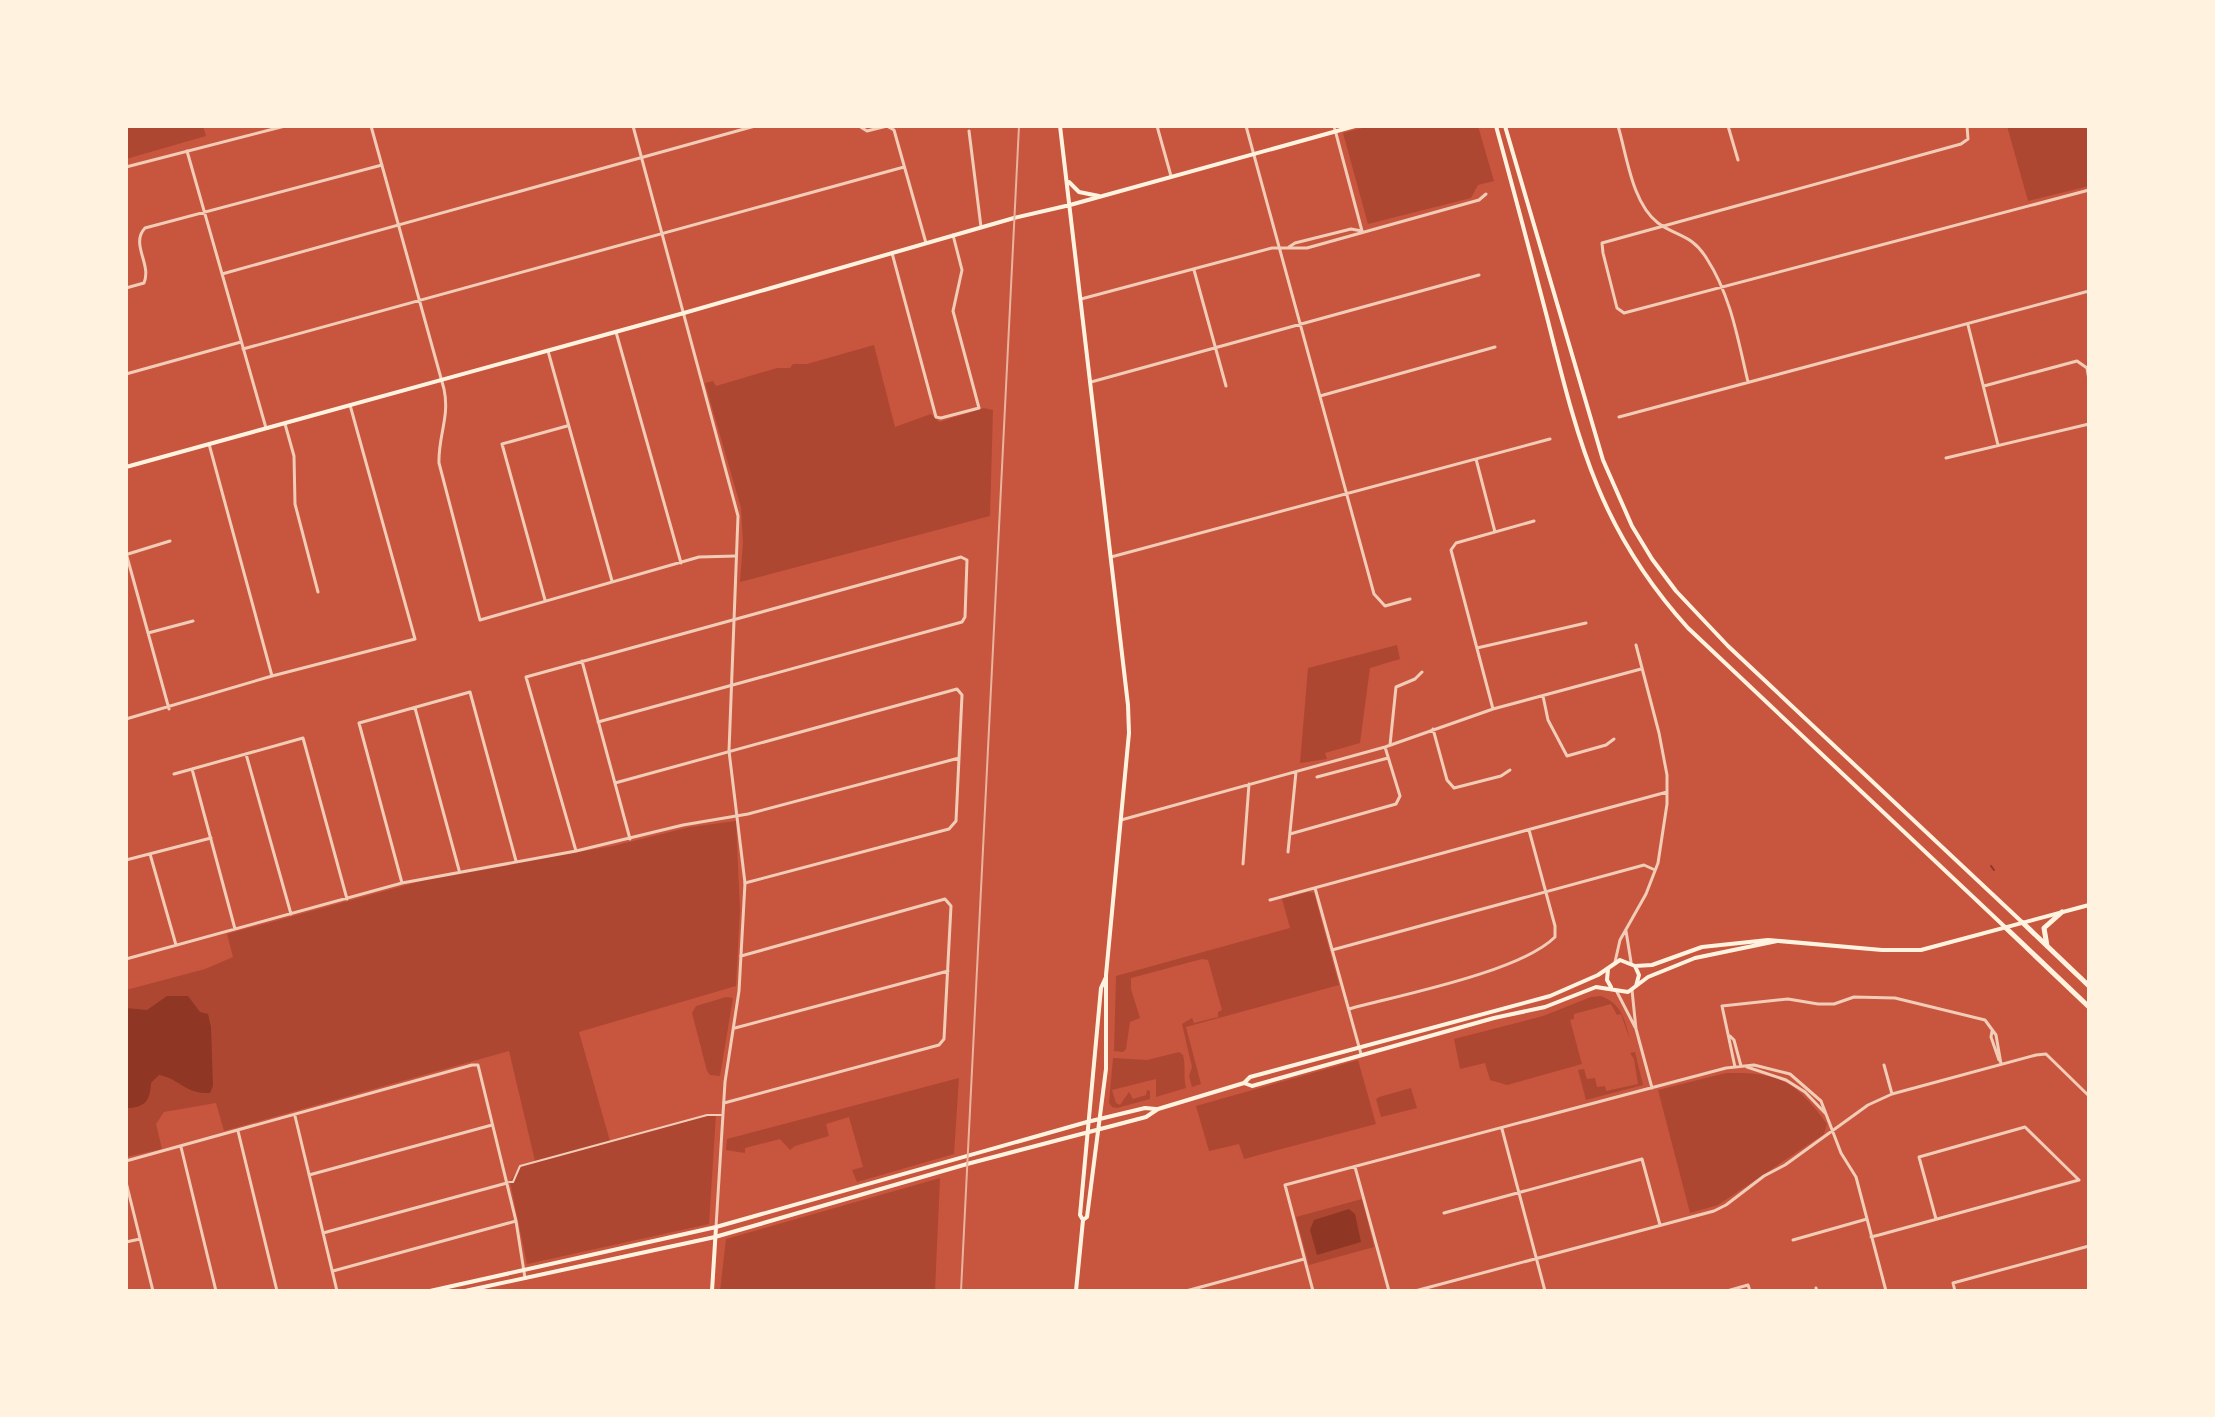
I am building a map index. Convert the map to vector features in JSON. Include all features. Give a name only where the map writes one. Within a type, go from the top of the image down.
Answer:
[{"type":"highway","points":[[2047,947],[2044,928],[2062,912]]},
{"type":"highway","points":[[2023,923],[2089,986]]},
{"type":"highway","points":[[2006,928],[2089,1007]]},
{"type":"main road","points":[[1060,126],[1129,733],[1106,975],[1106,1069],[1087,1217],[1083,1220]]},
{"type":"main road","points":[[126,467],[684,313],[981,227],[1355,126]]},
{"type":"main road","points":[[1496,126],[1569,403],[1599,494],[1623,541],[1667,605],[1766,703],[2006,928]]},
{"type":"main road","points":[[1505,126],[1592,427],[1632,526],[1676,591],[1784,698],[2023,923]]},
{"type":"main road","points":[[1065,172],[1070,185],[1079,192],[1101,196]]},
{"type":"main road","points":[[465,1291],[715,1237],[1146,1117],[1158,1109],[1244,1083],[1250,1077],[1550,996],[1596,977],[1613,963],[1652,965],[1711,946],[1777,941],[1912,950],[2089,905]]},
{"type":"main road","points":[[1244,1083],[1252,1086],[1545,1007],[1596,987],[1615,990],[1634,988],[1648,977],[1695,958],[1777,941]]},
{"type":"main road","points":[[1613,963],[1606,975],[1615,990]]},
{"type":"main road","points":[[1633,964],[1639,975],[1634,988]]},
{"type":"main road","points":[[1076,1291],[1083,1220],[1080,1215],[1086,1132],[1101,988],[1106,975]]},
{"type":"main road","points":[[430,1291],[716,1227],[1087,1122],[1145,1108],[1158,1109]]},
{"type":"main road","points":[[712,1291],[716,1227]]},
{"type":"street","points":[[126,167],[285,126]]},
{"type":"street","points":[[371,126],[441,379],[447,415],[439,463],[480,620],[699,557],[736,556]]},
{"type":"street","points":[[633,126],[738,516],[729,751],[745,883],[735,1028],[725,1082],[716,1227]]},
{"type":"street","points":[[222,274],[755,126]]},
{"type":"street","points":[[859,126],[867,131],[887,126],[894,130],[926,243]]},
{"type":"street","points":[[1157,126],[1171,177]]},
{"type":"street","points":[[1246,126],[1374,594],[1385,606],[1410,599]]},
{"type":"street","points":[[1618,126],[1638,192],[1649,215],[1696,245],[1707,258],[1722,287],[1748,382]]},
{"type":"street","points":[[1728,126],[1738,160]]},
{"type":"street","points":[[1967,126],[1968,139],[1961,144],[1602,243],[1617,308],[1624,313],[2089,190]]},
{"type":"street","points":[[1335,129],[1362,231]]},
{"type":"street","points":[[969,131],[981,227]]},
{"type":"street","points":[[187,151],[266,428]]},
{"type":"street","points":[[126,288],[144,283],[148,273],[139,242],[145,228],[382,165]]},
{"type":"street","points":[[243,349],[904,167]]},
{"type":"street","points":[[1081,299],[1279,248],[1307,248],[1479,200],[1486,194]]},
{"type":"street","points":[[1289,247],[1351,229],[1362,231]]},
{"type":"street","points":[[892,253],[936,417],[979,408],[953,304],[962,270],[953,235]]},
{"type":"street","points":[[1193,269],[1226,386]]},
{"type":"street","points":[[1091,382],[1479,275]]},
{"type":"street","points":[[1619,417],[2089,291]]},
{"type":"street","points":[[1967,324],[1998,445]]},
{"type":"street","points":[[616,332],[681,563]]},
{"type":"street","points":[[126,374],[241,342]]},
{"type":"street","points":[[1320,396],[1495,347]]},
{"type":"street","points":[[548,351],[612,581]]},
{"type":"street","points":[[1984,386],[2077,361],[2087,368],[2089,380]]},
{"type":"street","points":[[126,719],[169,709],[272,676],[415,639],[350,405]]},
{"type":"street","points":[[285,423],[294,456],[295,504],[318,592]]},
{"type":"street","points":[[1946,458],[2089,424]]},
{"type":"street","points":[[545,600],[502,444],[568,426]]},
{"type":"street","points":[[1111,557],[1550,439]]},
{"type":"street","points":[[209,444],[272,676]]},
{"type":"street","points":[[1476,459],[1495,532]]},
{"type":"street","points":[[1493,709],[1451,550],[1456,543],[1534,521]]},
{"type":"street","points":[[169,709],[126,554],[170,541]]},
{"type":"street","points":[[576,851],[526,677],[961,557],[967,560],[965,617],[962,622],[598,722]]},
{"type":"street","points":[[148,633],[193,621]]},
{"type":"street","points":[[1477,648],[1586,623]]},
{"type":"street","points":[[1613,963],[1626,927],[1646,894],[1665,833],[1667,775],[1636,645]]},
{"type":"street","points":[[582,661],[630,840]]},
{"type":"street","points":[[1121,820],[1388,746],[1493,709],[1641,669]]},
{"type":"street","points":[[1290,834],[1396,804],[1400,796],[1388,758],[1388,746],[1396,687],[1415,679],[1422,672]]},
{"type":"street","points":[[615,783],[957,689],[962,695],[956,821],[949,829],[745,883]]},
{"type":"street","points":[[402,883],[359,723],[470,692],[516,861]]},
{"type":"street","points":[[1543,696],[1548,720],[1567,756],[1606,745],[1614,739]]},
{"type":"street","points":[[415,707],[459,870]]},
{"type":"street","points":[[1433,729],[1447,780],[1454,788],[1501,776],[1510,770]]},
{"type":"street","points":[[174,774],[303,738],[347,899]]},
{"type":"street","points":[[246,754],[291,914]]},
{"type":"street","points":[[126,959],[402,883],[459,870],[576,851],[683,825],[737,816],[959,758]]},
{"type":"street","points":[[1317,777],[1388,758]]},
{"type":"street","points":[[192,769],[235,929]]},
{"type":"street","points":[[1288,852],[1296,772]]},
{"type":"street","points":[[1243,864],[1249,784]]},
{"type":"street","points":[[1270,900],[1667,792]]},
{"type":"street","points":[[1349,1009],[1496,969],[1547,945],[1555,937],[1555,926],[1529,830]]},
{"type":"street","points":[[126,860],[211,838]]},
{"type":"street","points":[[150,854],[176,945]]},
{"type":"street","points":[[1332,950],[1644,865],[1655,870]]},
{"type":"street","points":[[1315,888],[1362,1055]]},
{"type":"street","points":[[724,1103],[939,1045],[944,1039],[951,906],[945,899],[741,956]]},
{"type":"street","points":[[1626,927],[1633,964]]},
{"type":"street","points":[[735,1028],[948,971]]},
{"type":"street","points":[[1634,988],[1636,1029],[1652,1088]]},
{"type":"street","points":[[1615,990],[1636,1029]]},
{"type":"street","points":[[1735,1067],[1722,1006],[1788,999],[1834,1004],[1854,997],[1895,998],[1985,1020],[1992,1031],[1991,1037],[2001,1064]]},
{"type":"street","points":[[1730,1036],[1744,1067]]},
{"type":"street","points":[[1415,1291],[1726,1205],[1868,1105],[1892,1094],[2046,1054],[2089,1096]]},
{"type":"street","points":[[126,1161],[478,1065],[516,1221],[525,1278]]},
{"type":"street","points":[[1884,1065],[1892,1094]]},
{"type":"street","points":[[1313,1291],[1285,1185],[1735,1067],[1786,1080],[1805,1092],[1826,1114],[1841,1153],[1856,1177],[1886,1291]]},
{"type":"street","points":[[323,1233],[513,1182],[520,1166],[707,1115],[723,1115]]},
{"type":"street","points":[[295,1116],[337,1291]]},
{"type":"street","points":[[309,1175],[492,1125]]},
{"type":"street","points":[[1871,1237],[2079,1180],[2025,1127],[1919,1157],[1936,1219]]},
{"type":"street","points":[[1501,1128],[1545,1291]]},
{"type":"street","points":[[238,1131],[277,1291]]},
{"type":"street","points":[[181,1147],[216,1291]]},
{"type":"street","points":[[1444,1213],[1642,1159],[1660,1225]]},
{"type":"street","points":[[1355,1167],[1389,1291]]},
{"type":"street","points":[[126,1182],[153,1291]]},
{"type":"street","points":[[1793,1240],[1867,1219]]},
{"type":"street","points":[[333,1271],[516,1221]]},
{"type":"street","points":[[126,1242],[140,1239]]},
{"type":"street","points":[[1955,1291],[1953,1283],[2089,1246]]},
{"type":"street","points":[[1186,1291],[1304,1259]]},
{"type":"street","points":[[1727,1291],[1748,1285],[1750,1291]]},
{"type":"shaded area","points":[[126,126],[203,126],[206,136],[126,159]]},
{"type":"shaded area","points":[[1370,126],[1478,126],[1494,181],[1478,185],[1471,198],[1368,224],[1343,133]]},
{"type":"shaded area","points":[[2007,126],[2089,126],[2089,186],[2028,201]]},
{"type":"shaded area","points":[[874,345],[895,427],[931,414],[939,422],[984,408],[993,410],[990,516],[740,582],[743,542],[741,508],[705,383],[713,381],[716,386]]},
{"type":"shaded area","points":[[1397,645],[1400,659],[1370,668],[1360,743],[1325,753],[1327,759],[1300,763],[1308,668]]},
{"type":"shaded area","points":[[736,821],[740,910],[736,986],[579,1032],[610,1141],[716,1114],[709,1224],[527,1264],[510,1182],[520,1166],[535,1161],[509,1051],[224,1131],[216,1103],[164,1112],[156,1124],[162,1149],[126,1157],[126,990],[205,969],[233,957],[227,934],[436,877],[613,846],[690,827]]},
{"type":"shaded area","points":[[1314,893],[1339,985],[1186,1027],[1201,1084],[1192,1087],[1189,1076],[1192,1067],[1182,1024],[1192,1018],[1194,1023],[1218,1017],[1218,1012],[1222,1010],[1208,960],[1131,978],[1131,989],[1140,1018],[1130,1022],[1126,1049],[1123,1052],[1114,1051],[1116,976],[1290,928],[1282,899]]},
{"type":"shaded area","points":[[167,996],[188,996],[200,1012],[208,1014],[213,1086],[210,1093],[201,1093],[159,1075],[151,1083],[145,1102],[138,1107],[126,1108],[126,1008],[147,1010]]},
{"type":"shaded area","points":[[1601,996],[1618,1008],[1624,1019],[1630,1040],[1621,1014],[1617,1015],[1611,1004],[1574,1014],[1574,1019],[1570,1020],[1582,1064],[1507,1085],[1490,1080],[1485,1063],[1460,1069],[1454,1039],[1543,1016]]},
{"type":"shaded area","points":[[726,997],[733,998],[720,1076],[710,1075],[692,1013],[696,1006]]},
{"type":"shaded area","points":[[1179,1052],[1184,1059],[1186,1088],[1156,1097],[1156,1079],[1112,1090],[1116,1103],[1120,1105],[1129,1092],[1133,1099],[1150,1091],[1150,1099],[1112,1107],[1109,1103],[1113,1058],[1147,1060]]},
{"type":"shaded area","points":[[1635,1052],[1643,1085],[1586,1100],[1578,1070],[1584,1069],[1587,1079],[1595,1078],[1597,1087],[1605,1086],[1606,1091],[1638,1084],[1630,1053]]},
{"type":"shaded area","points":[[1358,1060],[1376,1124],[1244,1159],[1239,1144],[1209,1151],[1196,1106]]},
{"type":"shaded area","points":[[1726,1073],[1760,1074],[1785,1082],[1806,1098],[1827,1124],[1824,1134],[1718,1205],[1690,1213],[1658,1090]]},
{"type":"shaded area","points":[[959,1078],[954,1154],[857,1182],[852,1170],[863,1167],[849,1117],[826,1124],[829,1136],[790,1150],[780,1139],[745,1148],[745,1153],[726,1150],[727,1139]]},
{"type":"shaded area","points":[[1411,1088],[1417,1108],[1381,1117],[1376,1099]]},
{"type":"shaded area","points":[[940,1178],[935,1291],[720,1291],[726,1239]]},
{"type":"shaded area","points":[[1362,1199],[1374,1247],[1309,1265],[1296,1217]]},
{"type":"shaded area","points":[[1349,1209],[1355,1214],[1361,1242],[1317,1255],[1310,1230],[1314,1220]]},
{"type":"waterway","points":[[1991,866],[1994,870]]},
{"type":"railway","points":[[961,1291],[1019,126]]}]
